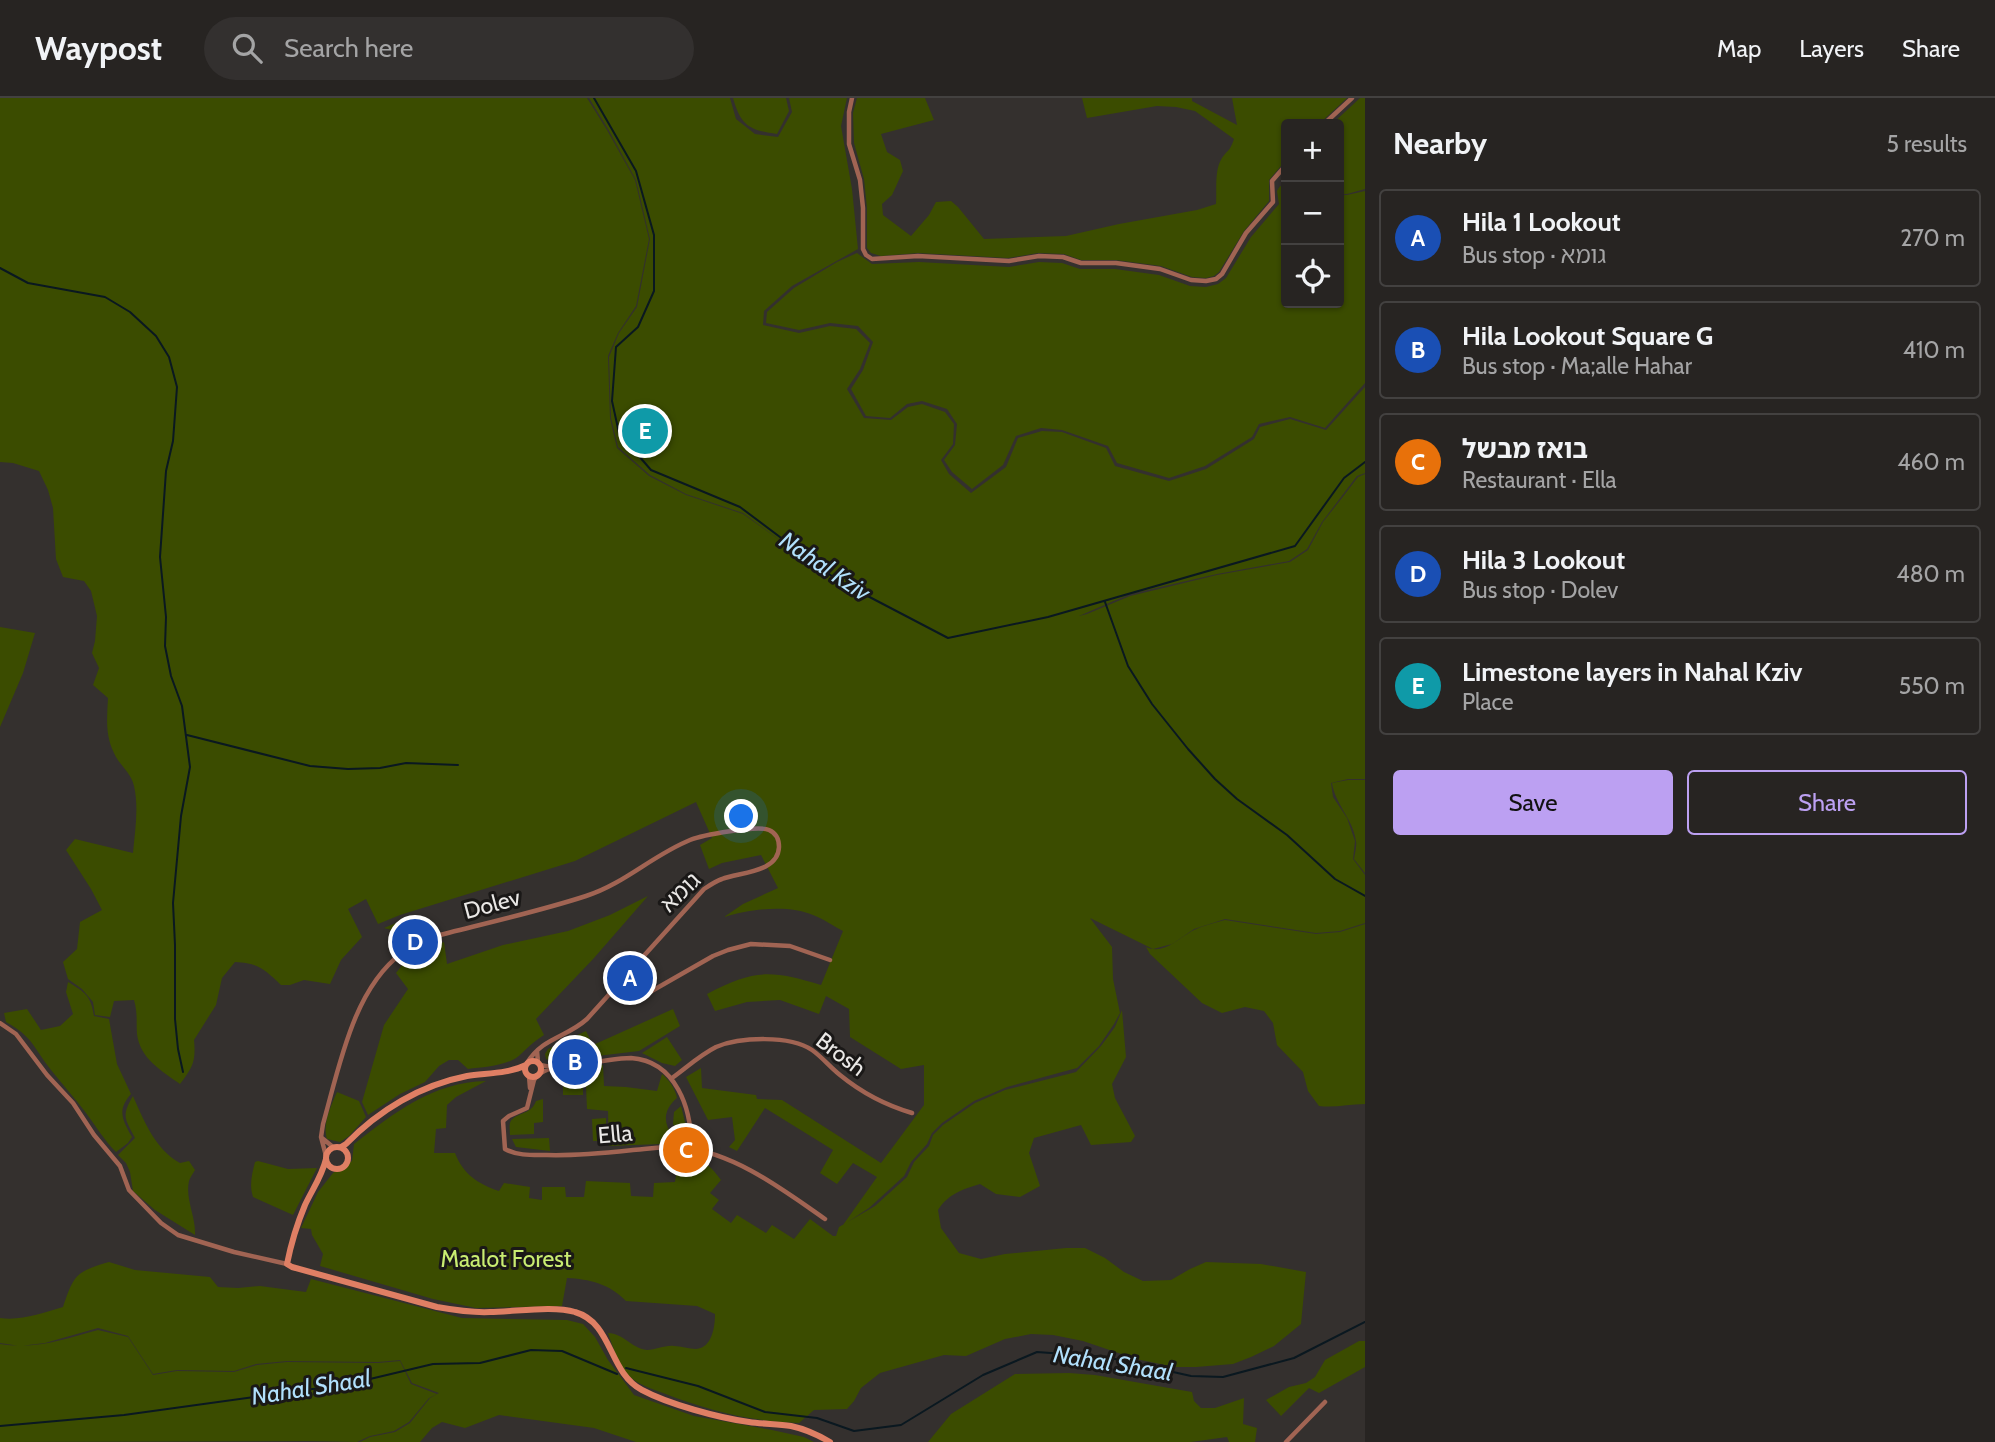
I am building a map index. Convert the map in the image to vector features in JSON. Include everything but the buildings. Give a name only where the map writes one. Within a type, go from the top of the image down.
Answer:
[{"type":"main road","points":[[533,1075],[539,1063],[533,1061],[507,1071],[461,1078],[421,1091],[379,1115],[337,1147],[326,1157],[321,1177],[299,1220],[287,1264],[459,1311],[574,1312],[586,1316],[599,1327],[625,1376],[642,1390],[723,1417],[792,1426],[830,1442]]},
{"type":"main road","points":[[526,1064],[533,1075]]},
{"type":"main road","points":[[507,1071],[533,1075]]},
{"type":"main road","points":[[321,1177],[344,1166],[352,1138]]},
{"type":"main road","points":[[337,1147],[348,1155]]},
{"type":"main road","points":[[326,1157],[329,1166],[337,1169]]},
{"type":"street","points":[[852,98],[849,144],[860,180],[863,249],[872,259],[918,256],[1009,261],[1039,256],[1063,257],[1081,263],[1116,263],[1160,269],[1191,280],[1216,279],[1222,274],[1247,233],[1273,202],[1272,181],[1281,171]]},
{"type":"street","points":[[1329,119],[1352,98]]},
{"type":"street","name":"Dolev","points":[[321,1138],[353,1023],[372,985],[401,954],[436,936],[600,891],[693,838],[756,829],[770,831],[778,840]]},
{"type":"street","name":"גומא","points":[[539,1047],[580,1025],[704,889],[723,878],[768,865],[776,858],[778,840]]},
{"type":"street","points":[[613,991],[628,999],[643,996],[713,956],[751,944],[790,946],[830,960]]},
{"type":"street","points":[[0,1023],[16,1034],[47,1075],[73,1103],[94,1135],[120,1166],[129,1190],[161,1223],[178,1235],[287,1264]]},
{"type":"street","name":"Brosh","points":[[672,1078],[710,1051],[726,1044],[754,1040],[794,1042],[811,1049],[863,1092],[912,1113]]},
{"type":"street","points":[[539,1047],[536,1053],[539,1063],[555,1067]]},
{"type":"street","points":[[526,1064],[539,1047]]},
{"type":"street","points":[[533,1075],[555,1067],[632,1058],[652,1064],[672,1078],[684,1103],[691,1148]]},
{"type":"street","name":"Ella","points":[[533,1075],[527,1108],[503,1121],[505,1149],[514,1153],[573,1155],[668,1147],[691,1148],[753,1172],[825,1219]]},
{"type":"street","points":[[321,1138],[337,1147]]},
{"type":"street","points":[[321,1138],[326,1157]]},
{"type":"street","points":[[1286,1442],[1325,1402]]},
{"type":"green space","points":[[0,98],[587,98],[635,180],[649,239],[636,306],[618,333],[608,356],[610,418],[617,448],[649,476],[686,495],[743,514],[803,557],[743,513],[686,494],[650,475],[618,447],[611,418],[609,357],[619,333],[637,307],[650,239],[636,180],[589,98],[730,98],[736,119],[755,134],[778,137],[792,112],[789,98],[847,98],[841,126],[852,189],[858,249],[792,286],[764,311],[763,325],[799,333],[830,326],[856,329],[870,343],[860,369],[847,389],[864,418],[891,420],[908,407],[922,404],[945,412],[954,424],[953,444],[941,460],[949,474],[971,493],[1006,467],[1018,438],[1042,431],[1062,432],[1106,448],[1115,466],[1169,481],[1206,469],[1254,439],[1260,427],[1290,419],[1326,430],[1365,387],[1365,473],[1357,476],[1322,522],[1307,549],[1289,561],[1217,574],[1130,594],[1079,616],[1130,596],[1217,575],[1290,562],[1308,550],[1323,522],[1358,477],[1365,474],[1365,779],[1331,783],[1333,797],[1347,818],[1355,841],[1353,859],[1365,875],[1365,923],[1340,931],[1316,933],[1225,919],[1194,929],[1172,944],[1153,949],[1090,918],[1112,947],[1113,979],[1120,1013],[1099,1046],[1077,1068],[1007,1087],[974,1101],[942,1123],[911,1162],[904,1176],[869,1208],[843,1225],[877,1177],[853,1163],[837,1184],[820,1173],[833,1150],[765,1108],[737,1151],[729,1147],[735,1140],[732,1117],[708,1120],[686,1077],[701,1068],[702,1088],[756,1095],[757,1099],[782,1100],[881,1163],[924,1105],[924,1065],[901,1069],[850,1037],[849,1009],[826,996],[819,1014],[780,1000],[747,1002],[715,1011],[707,994],[751,976],[775,975],[821,985],[843,931],[817,917],[792,910],[757,910],[724,917],[743,904],[778,888],[761,855],[722,863],[709,869],[700,845],[712,838],[696,802],[575,861],[378,924],[366,899],[348,909],[362,937],[341,960],[330,984],[304,980],[281,985],[261,968],[235,962],[222,978],[216,1005],[194,1040],[193,1063],[180,1084],[153,1064],[142,1051],[137,1034],[134,1000],[114,1001],[110,1017],[95,1015],[93,1002],[82,989],[68,979],[63,962],[77,949],[80,922],[102,910],[66,850],[75,839],[133,853],[136,803],[132,781],[116,757],[109,739],[108,698],[93,685],[99,668],[92,653],[97,616],[91,591],[84,581],[63,577],[56,559],[53,508],[39,471],[0,462]]},
{"type":"green space","points":[[733,98],[786,98],[789,111],[777,134],[759,131],[743,121]]},
{"type":"green space","points":[[857,98],[925,98],[934,120],[881,134],[887,152],[900,160],[903,171],[892,195],[882,204],[883,215],[911,236],[936,202],[951,201],[984,239],[1066,236],[1216,204],[1218,168],[1234,139],[1195,111],[1176,107],[1157,106],[1087,118],[1082,98],[1192,98],[1192,101],[1237,125],[1232,98],[1347,98],[1324,119],[1281,119],[1281,166],[1269,180],[1269,201],[1244,231],[1219,272],[1206,278],[1192,277],[1161,266],[1116,260],[1081,260],[1064,254],[1038,253],[1008,258],[918,253],[881,256],[871,253],[867,248],[864,179],[854,143],[853,113]]},
{"type":"green space","points":[[1360,98],[1365,98],[1365,189],[1347,194],[1344,194],[1344,119],[1337,119]]},
{"type":"green space","points":[[1281,186],[1281,308],[1344,308],[1344,195],[1365,191],[1365,383],[1325,428],[1290,417],[1259,424],[1252,437],[1205,466],[1169,478],[1117,463],[1108,446],[1062,430],[1041,428],[1016,436],[1003,465],[972,489],[952,472],[944,460],[955,445],[957,424],[947,409],[922,401],[907,404],[890,418],[866,416],[851,389],[863,370],[873,342],[858,326],[830,323],[799,330],[766,323],[767,312],[794,288],[857,253],[872,264],[919,262],[1009,267],[1039,262],[1062,263],[1080,269],[1115,269],[1159,275],[1190,286],[1206,287],[1218,284],[1226,278],[1251,237],[1279,204],[1277,191]]},
{"type":"green space","points":[[0,627],[35,633],[23,673],[0,727]]},
{"type":"green space","points":[[1365,780],[1365,873],[1354,859],[1354,833],[1332,783]]},
{"type":"green space","points":[[648,896],[536,1019],[544,1035],[517,1057],[497,1065],[468,1069],[458,1060],[449,1060],[439,1066],[425,1082],[400,1094],[368,1115],[362,1102],[384,1025],[408,989],[396,973],[410,955],[444,942],[447,964],[503,945],[568,931],[610,915]]},
{"type":"green space","points":[[413,916],[422,936],[404,944],[392,930],[384,928]]},
{"type":"green space","points":[[1225,920],[1316,934],[1340,932],[1365,924],[1365,1104],[1319,1106],[1308,1091],[1303,1072],[1277,1045],[1273,1023],[1264,1011],[1245,1007],[1222,1013],[1202,1003],[1150,954],[1146,947],[1164,948],[1196,929]]},
{"type":"green space","points":[[638,973],[650,982],[640,989],[628,988],[625,985]]},
{"type":"green space","points":[[68,982],[86,995],[94,1016],[109,1019],[117,1064],[131,1094],[124,1105],[122,1115],[132,1137],[116,1152],[32,1043],[6,1022],[4,1013],[27,1009],[41,1030],[60,1026],[73,1014],[66,992]]},
{"type":"green space","points":[[673,1009],[680,1026],[639,1051],[564,1060],[546,1059],[548,1049],[586,1031],[593,1045]]},
{"type":"green space","name":"Maalot Forest","points":[[1122,1010],[1126,1057],[1112,1084],[1115,1098],[1135,1136],[1131,1142],[1091,1145],[1081,1125],[1034,1138],[1029,1153],[1040,1186],[1020,1197],[996,1194],[980,1184],[962,1190],[946,1200],[938,1210],[941,1228],[959,1253],[981,1259],[1005,1254],[1085,1248],[1143,1281],[1171,1280],[1206,1262],[1261,1264],[1306,1272],[1301,1324],[1274,1346],[1233,1364],[1175,1367],[1136,1359],[1083,1341],[1031,1334],[1005,1339],[966,1356],[944,1355],[880,1373],[861,1388],[847,1409],[814,1410],[799,1423],[746,1418],[713,1410],[640,1384],[629,1376],[616,1355],[608,1333],[618,1335],[647,1350],[671,1346],[696,1349],[706,1345],[713,1331],[715,1314],[697,1306],[626,1301],[613,1290],[599,1284],[567,1278],[562,1306],[476,1308],[433,1299],[320,1266],[323,1254],[311,1229],[301,1228],[318,1192],[333,1173],[352,1161],[354,1144],[399,1111],[431,1093],[486,1081],[447,1105],[446,1128],[436,1129],[434,1153],[455,1153],[467,1172],[491,1188],[499,1191],[504,1183],[530,1187],[529,1198],[542,1200],[542,1187],[565,1187],[566,1197],[584,1197],[586,1181],[630,1183],[631,1196],[653,1197],[654,1183],[675,1182],[679,1155],[703,1162],[721,1180],[710,1193],[719,1200],[712,1209],[731,1223],[737,1215],[766,1233],[772,1225],[794,1239],[810,1219],[836,1236],[839,1227],[875,1206],[907,1177],[914,1162],[943,1125],[975,1103],[1005,1090],[1076,1072],[1101,1046],[1115,1027]]},
{"type":"green space","points":[[667,1037],[682,1060],[675,1066],[642,1053]]},
{"type":"green space","points":[[603,1065],[604,1086],[657,1091],[662,1074],[665,1076],[677,1098],[667,1111],[667,1126],[673,1136],[684,1139],[686,1143],[609,1146],[608,1111],[587,1109],[585,1066]]},
{"type":"green space","points":[[563,1082],[583,1082],[583,1095],[563,1095]]},
{"type":"green space","points":[[337,1092],[359,1101],[366,1117],[340,1142],[327,1139],[326,1133],[328,1115]]},
{"type":"green space","points":[[133,1096],[157,1142],[171,1157],[180,1163],[189,1161],[195,1170],[188,1188],[195,1235],[155,1210],[133,1191],[130,1172],[118,1155],[135,1138],[126,1117]]},
{"type":"green space","points":[[543,1099],[543,1122],[534,1123],[534,1134],[510,1135],[512,1120],[534,1106],[536,1101]]},
{"type":"green space","points":[[681,1106],[687,1130],[677,1130],[673,1124],[674,1112]]},
{"type":"green space","points":[[606,1118],[606,1141],[593,1141],[592,1119]]},
{"type":"green space","points":[[549,1138],[550,1151],[516,1147],[512,1139]]},
{"type":"green space","points":[[255,1162],[288,1169],[317,1168],[293,1215],[253,1197],[251,1180]]},
{"type":"green space","points":[[109,1262],[135,1270],[210,1277],[218,1287],[260,1286],[306,1292],[311,1279],[462,1318],[567,1320],[583,1324],[595,1337],[634,1395],[694,1416],[772,1430],[814,1442],[636,1442],[594,1428],[499,1415],[465,1428],[442,1422],[432,1428],[420,1442],[360,1442],[395,1432],[410,1423],[430,1398],[439,1393],[412,1383],[400,1360],[287,1361],[256,1364],[234,1371],[177,1370],[153,1374],[128,1336],[98,1328],[45,1343],[20,1346],[0,1343],[0,1318],[24,1317],[63,1307],[77,1276]]},
{"type":"green space","points":[[98,1330],[128,1337],[153,1375],[177,1371],[234,1372],[257,1365],[287,1362],[400,1361],[411,1384],[437,1394],[429,1398],[409,1422],[394,1431],[357,1442],[0,1442],[0,1344],[38,1345]]},
{"type":"green space","points":[[1359,1341],[1365,1341],[1365,1367],[1319,1393],[1309,1388],[1281,1416],[1266,1400],[1289,1387],[1306,1383],[1315,1377],[1325,1360]]},
{"type":"green space","points":[[1069,1373],[1192,1392],[1194,1401],[1201,1408],[1215,1408],[1244,1398],[1243,1424],[1257,1428],[1255,1442],[1229,1442],[1227,1437],[1191,1442],[928,1442],[951,1414],[1015,1374]]},
{"type":"waterway","name":"Nahal Kziv","points":[[594,98],[636,171],[654,235],[654,291],[638,327],[616,347],[612,401],[619,433],[651,470],[740,507],[837,580],[948,638],[1048,617],[1295,546],[1344,478],[1365,462]]},
{"type":"waterway","points":[[0,268],[28,283],[105,297],[130,312],[156,336],[169,357],[177,387],[173,441],[166,471],[160,557],[166,617],[165,646],[171,676],[182,706],[190,767],[181,816],[173,903],[175,1019],[183,1072]]},
{"type":"waterway","points":[[1105,602],[1128,666],[1152,704],[1188,749],[1237,799],[1287,835],[1335,879],[1365,896]]},
{"type":"waterway","points":[[187,735],[310,766],[348,769],[380,768],[406,763],[458,765]]},
{"type":"waterway","name":"Nahal Shaal","points":[[626,1368],[698,1386],[765,1412],[817,1418],[854,1431],[901,1425],[983,1375],[1037,1352],[1106,1357],[1191,1376],[1223,1377],[1294,1358],[1365,1322]]},
{"type":"waterway","name":"Nahal Shaal","points":[[0,1426],[124,1415],[349,1384],[433,1364],[480,1363],[531,1350],[562,1351],[617,1374]]},
{"type":"place","name":"Limestone layers in Nahal Kziv","points":[[645,431]]},
{"type":"place","name":"Hila 3 Lookout","points":[[415,942]]},
{"type":"place","name":"Hila 1 Lookout","points":[[630,978]]},
{"type":"place","name":"Hila Lookout Square G","points":[[575,1062]]},
{"type":"place","name":"בואז מבשל","points":[[686,1150]]}]
